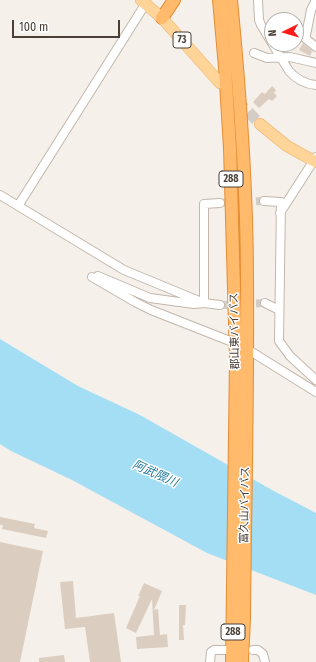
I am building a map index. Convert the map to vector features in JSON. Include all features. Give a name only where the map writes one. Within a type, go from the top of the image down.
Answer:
[{"type":"highway","points":[[162,18],[174,0]]},
{"type":"highway","name":"郡山東バイパス","points":[[219,0],[230,148],[236,359],[232,662]]},
{"type":"highway","name":"郡山東バイパス","points":[[231,0],[241,120],[245,201],[247,348]]},
{"type":"highway","name":"富久山バイパス","points":[[242,662],[247,348]]},
{"type":"main road","name":"73","points":[[143,2],[162,18],[220,83]]},
{"type":"main road","points":[[260,124],[287,146],[315,160]]},
{"type":"street","points":[[258,0],[260,25],[293,76],[305,82],[316,85]]},
{"type":"street","points":[[316,0],[311,10],[306,35],[306,39],[316,47]]},
{"type":"street","points":[[18,206],[143,2]]},
{"type":"street","points":[[254,53],[267,58],[290,57],[316,63]]},
{"type":"street","points":[[280,213],[315,160]]},
{"type":"street","points":[[0,195],[124,270],[204,304]]},
{"type":"street","points":[[264,201],[281,202],[279,310],[280,341],[290,356],[316,380]]},
{"type":"street","points":[[204,304],[204,204],[220,203]]},
{"type":"street","points":[[220,305],[194,304],[150,298],[98,276],[92,277],[151,310],[235,343]]},
{"type":"street","points":[[265,303],[279,310]]},
{"type":"street","points":[[247,348],[316,392]]},
{"type":"street","points":[[210,662],[211,652],[214,650],[225,650]]},
{"type":"street","points":[[253,650],[258,650],[263,654],[265,662]]},
{"type":"water","name":"阿武隈川","points":[[0,339],[78,386],[140,415],[272,490],[316,513],[316,595],[207,553],[72,480],[11,451],[0,444]]},
{"type":"building","points":[[304,44],[312,51],[310,56],[303,52],[304,52]]},
{"type":"building","points":[[272,86],[276,90],[274,93],[277,96],[272,101],[269,99],[259,108],[253,102],[262,92],[265,94]]},
{"type":"building","points":[[0,517],[35,524],[34,528],[48,531],[46,538],[2,529],[3,525],[0,525]]},
{"type":"building","points":[[0,542],[43,551],[20,662],[0,662]]},
{"type":"building","points":[[73,581],[76,618],[114,613],[121,662],[90,662],[85,627],[65,629],[60,582]]},
{"type":"building","points":[[144,583],[162,591],[154,610],[158,609],[160,635],[167,634],[168,647],[137,649],[136,637],[154,635],[152,599],[136,633],[126,628]]},
{"type":"building","points":[[179,605],[186,605],[185,625],[183,625],[184,640],[179,640]]},
{"type":"building","points":[[64,655],[65,662],[39,662],[39,658]]},
{"type":"tunnel","points":[[237,100],[260,124]]},
{"type":"tunnel","points":[[220,203],[264,201]]},
{"type":"tunnel","points":[[220,305],[265,303]]}]
